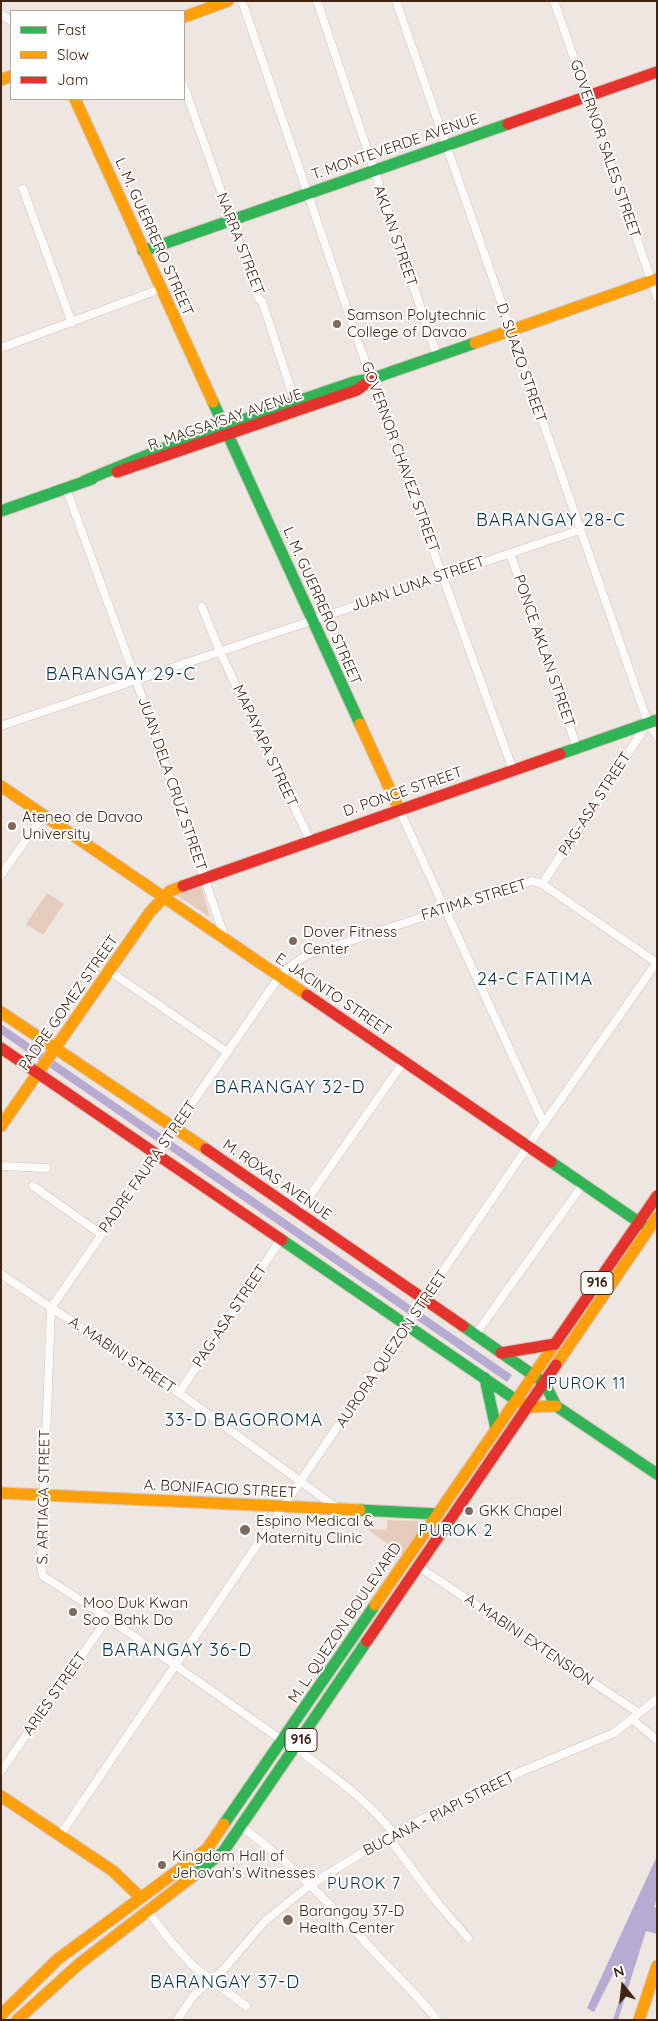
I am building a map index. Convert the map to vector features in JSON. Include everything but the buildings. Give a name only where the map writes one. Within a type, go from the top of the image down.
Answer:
[{"type":"main road","points":[[185,17],[228,1]]},
{"type":"main road","name":"T. MONTEVERDE AVENUE","points":[[143,251],[657,72]]},
{"type":"main road","name":"L. M. GUERRERO STREET","points":[[75,100],[399,810]]},
{"type":"main road","name":"R. MAGSAYSAY AVENUE","points":[[226,430],[295,402],[354,382],[371,379],[654,280]]},
{"type":"main road","name":"R. MAGSAYSAY AVENUE","points":[[1,511],[84,481],[128,461],[357,390],[371,379]]},
{"type":"main road","name":"D. PONCE STREET","points":[[162,897],[178,886],[652,722]]},
{"type":"main road","name":"E. JACINTO STREET","points":[[1,786],[648,1228]]},
{"type":"main road","name":"PADRE GOMEZ STREET","points":[[1,1126],[162,897]]},
{"type":"main road","name":"M. ROXAS AVENUE","points":[[1,1012],[47,1060],[159,1150],[282,1239],[527,1407]]},
{"type":"main road","name":"M. ROXAS AVENUE","points":[[1,1048],[47,1060],[175,1128],[544,1382]]},
{"type":"main road","name":"M. L. QUEZON BOULEVARD","points":[[17,2020],[71,1968],[147,1910],[196,1876],[223,1852],[296,1748],[648,1228],[657,1196]]},
{"type":"main road","name":"M. L. QUEZON BOULEVARD","points":[[1,2015],[58,1959],[207,1849],[555,1344],[657,1218]]},
{"type":"main road","points":[[501,1353],[555,1344]]},
{"type":"main road","points":[[485,1378],[496,1429]]},
{"type":"main road","points":[[544,1382],[556,1406],[657,1474]]},
{"type":"main road","points":[[527,1407],[556,1406]]},
{"type":"main road","name":"A. BONIFACIO STREET","points":[[1,1493],[438,1514]]},
{"type":"main road","points":[[1,1796],[113,1871],[140,1897]]},
{"type":"main road","points":[[639,2020],[657,1966]]},
{"type":"street","name":"GOVERNOR CHAVEZ STREET","points":[[242,1],[371,379],[512,770]]},
{"type":"street","name":"AKLAN STREET","points":[[317,1],[437,356]]},
{"type":"street","name":"D. SUAZO STREET","points":[[396,1],[579,530],[657,736]]},
{"type":"street","name":"GOVERNOR SALES STREET","points":[[554,1],[654,280],[657,297]]},
{"type":"street","name":"NARRA STREET","points":[[185,89],[258,299],[262,301],[295,402]]},
{"type":"street","points":[[23,189],[72,323]]},
{"type":"street","points":[[1,348],[160,289]]},
{"type":"street","name":"JUAN DELA CRUZ STREET","points":[[66,488],[136,680],[226,940]]},
{"type":"street","name":"JUAN LUNA STREET","points":[[1,726],[579,530]]},
{"type":"street","name":"PONCE AKLAN STREET","points":[[510,553],[577,748]]},
{"type":"street","name":"MAPAYAPA STREET","points":[[202,608],[220,652],[310,840]]},
{"type":"street","name":"PAG-ASA STREET","points":[[542,884],[652,722]]},
{"type":"street","name":"L. M. GUERRERO STREET","points":[[399,810],[544,1124]]},
{"type":"street","points":[[1,875],[43,816]]},
{"type":"street","name":"FATIMA STREET","points":[[279,977],[292,965],[323,948],[527,882],[542,884],[657,963]]},
{"type":"street","name":"AURORA QUEZON STREET","points":[[60,1835],[425,1301],[528,1146],[657,963]]},
{"type":"street","points":[[111,972],[227,1052]]},
{"type":"street","name":"PADRE FAURA STREET","points":[[51,1308],[100,1234],[279,977]]},
{"type":"street","points":[[298,1213],[404,1061]]},
{"type":"street","points":[[1,1166],[46,1168]]},
{"type":"street","points":[[476,1335],[583,1184]]},
{"type":"street","points":[[33,1186],[100,1234]]},
{"type":"street","name":"PAG-ASA STREET","points":[[179,1393],[282,1239]]},
{"type":"street","name":"A. MABINI STREET","points":[[1,1274],[179,1393],[338,1510]]},
{"type":"street","name":"S. ARTIAGA STREET","points":[[51,1308],[43,1495],[41,1566],[43,1576],[108,1618],[283,1741]]},
{"type":"street","name":"A. MABINI EXTENSION","points":[[419,1567],[639,1713]]},
{"type":"street","name":"ARIES STREET","points":[[1,1771],[108,1618]]},
{"type":"street","name":"BUCANA - PIAPI STREET","points":[[177,2020],[193,1996],[230,1962],[273,1913],[310,1885],[391,1835],[520,1772],[614,1733],[633,1720],[657,1699]]},
{"type":"street","points":[[633,1720],[657,1740]]},
{"type":"street","points":[[296,1748],[355,1793],[381,1817],[436,1901],[468,1938]]},
{"type":"street","points":[[241,1826],[266,1845],[310,1885],[421,2000],[437,2020]]},
{"type":"street","points":[[147,1910],[172,1943],[210,1980],[246,2006]]},
{"type":"shaded area","points":[[201,886],[210,917],[176,895]]},
{"type":"shaded area","points":[[47,893],[64,904],[43,935],[26,924]]},
{"type":"shaded area","points":[[1,1024],[512,1375],[507,1382],[1,1034]]},
{"type":"shaded area","points":[[387,1520],[417,1521],[420,1523],[420,1529],[402,1554],[367,1529],[387,1530]]},
{"type":"shaded area","points":[[657,1856],[657,1899],[654,1907],[657,1908],[657,1934],[646,1931],[618,2020],[613,2020],[626,1979],[613,1974],[594,2012],[587,2008]]},
{"type":"traffic: fast","points":[[143,251],[508,124]]},
{"type":"traffic: fast","points":[[84,481],[184,440],[475,343]]},
{"type":"traffic: fast","points":[[213,402],[360,724]]},
{"type":"traffic: fast","points":[[1,511],[92,479]]},
{"type":"traffic: fast","points":[[560,754],[657,720]]},
{"type":"traffic: fast","points":[[551,1162],[646,1227]]},
{"type":"traffic: fast","points":[[282,1240],[516,1400]]},
{"type":"traffic: fast","points":[[463,1326],[533,1375]]},
{"type":"traffic: fast","points":[[485,1378],[496,1429]]},
{"type":"traffic: fast","points":[[539,1379],[544,1382],[556,1406],[657,1474]]},
{"type":"traffic: fast","points":[[360,1510],[438,1514]]},
{"type":"traffic: fast","points":[[224,1824],[375,1605]]},
{"type":"traffic: fast","points":[[193,1876],[223,1852],[367,1641]]},
{"type":"traffic: slow","points":[[185,17],[228,1]]},
{"type":"traffic: slow","points":[[1,80],[10,76]]},
{"type":"traffic: slow","points":[[75,100],[213,402]]},
{"type":"traffic: slow","points":[[475,343],[657,279]]},
{"type":"traffic: slow","points":[[360,724],[399,809]]},
{"type":"traffic: slow","points":[[1,786],[307,995]]},
{"type":"traffic: slow","points":[[1,1126],[150,912],[170,891],[183,886]]},
{"type":"traffic: slow","points":[[1,1012],[206,1149]]},
{"type":"traffic: slow","points":[[556,1365],[657,1217]]},
{"type":"traffic: slow","points":[[375,1605],[557,1341]]},
{"type":"traffic: slow","points":[[522,1403],[527,1407],[556,1406]]},
{"type":"traffic: slow","points":[[1,1493],[360,1510]]},
{"type":"traffic: slow","points":[[1,1796],[113,1871],[140,1897]]},
{"type":"traffic: slow","points":[[1,2015],[58,1959],[207,1849],[224,1824]]},
{"type":"traffic: slow","points":[[17,2020],[79,1964],[193,1876]]},
{"type":"traffic: slow","points":[[639,2020],[657,1966]]},
{"type":"traffic: jam","points":[[508,124],[657,72]]},
{"type":"traffic: jam","points":[[117,472],[357,390],[371,380]]},
{"type":"traffic: jam","points":[[183,886],[560,754]]},
{"type":"traffic: jam","points":[[307,995],[551,1162]]},
{"type":"traffic: jam","points":[[1,1048],[282,1240]]},
{"type":"traffic: jam","points":[[206,1149],[463,1326]]},
{"type":"traffic: jam","points":[[557,1341],[657,1196]]},
{"type":"traffic: jam","points":[[501,1353],[555,1344]]},
{"type":"traffic: jam","points":[[367,1641],[556,1365]]},
{"type":"place","name":"Samson Polytechnic College of Davao","points":[[337,324]]},
{"type":"place","name":"Ateneo de Davao University","points":[[12,826]]},
{"type":"place","name":"Dover Fitness Center","points":[[293,941]]},
{"type":"place","name":"GKK Chapel","points":[[469,1511]]},
{"type":"place","name":"Espino Medical & Maternity Clinic","points":[[245,1530]]},
{"type":"place","name":"Moo Duk Kwan Soo Bahk Do","points":[[73,1612]]},
{"type":"place","name":"Kingdom Hall of Jehovah's Witnesses","points":[[162,1865]]},
{"type":"place","name":"Barangay 37-D Health Center","points":[[288,1920]]},
{"type":"district","name":"BARANGAY 28-C","points":[[551,521]]},
{"type":"district","name":"BARANGAY 29-C","points":[[121,675]]},
{"type":"district","name":"24-C FATIMA","points":[[535,980]]},
{"type":"district","name":"BARANGAY 32-D","points":[[290,1088]]},
{"type":"district","name":"PUROK 11","points":[[587,1384]]},
{"type":"district","name":"33-D BAGOROMA","points":[[244,1421]]},
{"type":"district","name":"PUROK 2","points":[[456,1531]]},
{"type":"district","name":"BARANGAY 36-D","points":[[177,1651]]},
{"type":"district","name":"PUROK 7","points":[[364,1884]]},
{"type":"district","name":"BARANGAY 37-D","points":[[225,1983]]}]
